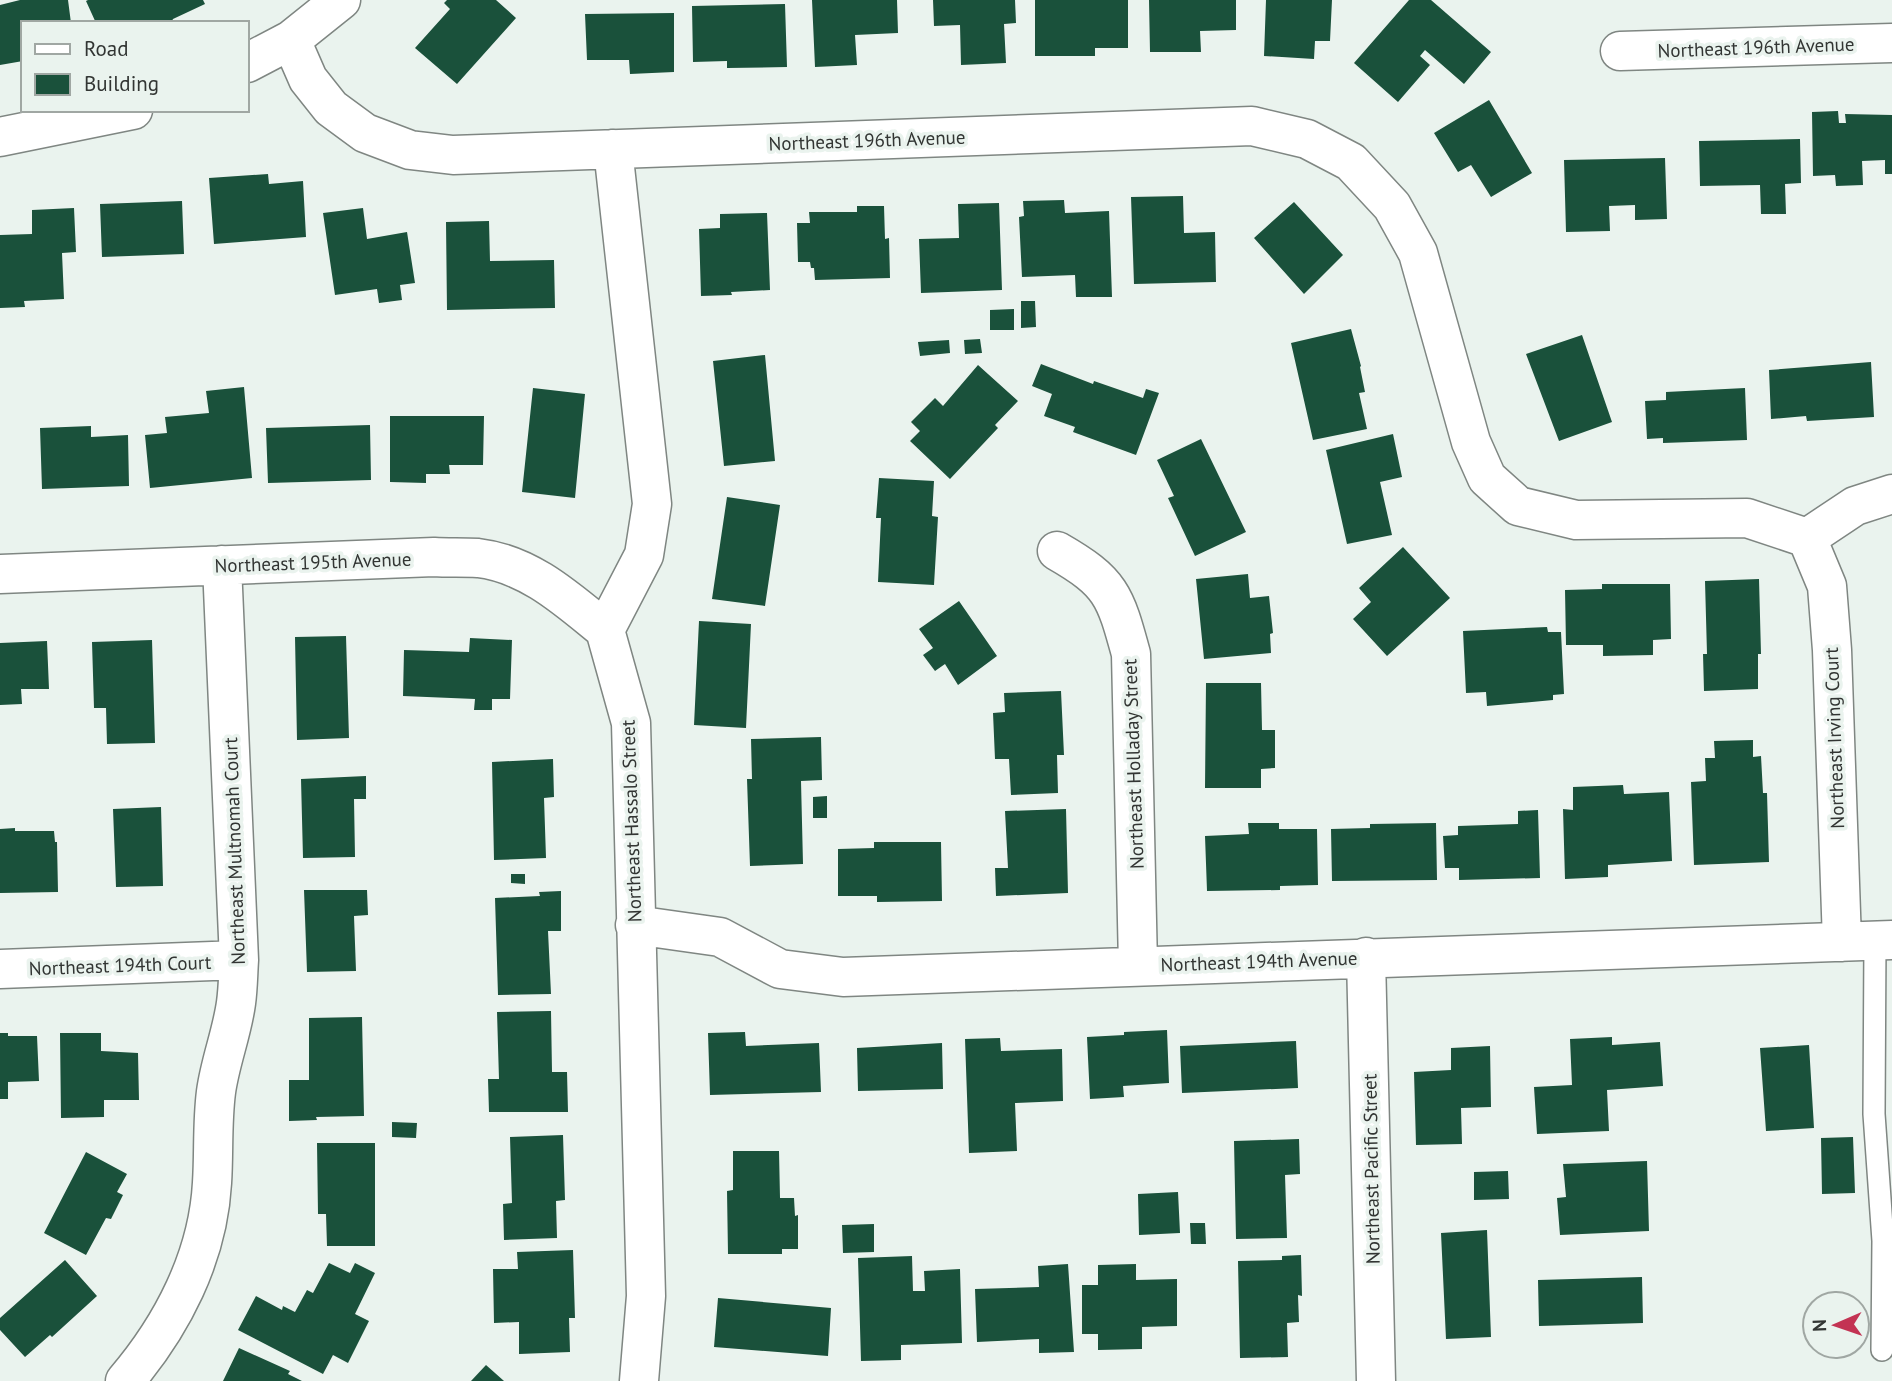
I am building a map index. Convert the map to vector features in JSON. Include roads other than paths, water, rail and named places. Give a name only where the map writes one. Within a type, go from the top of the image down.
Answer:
[{"type":"street","points":[[248,62],[291,40],[341,0]]},
{"type":"street","name":"Northeast 196th Avenue","points":[[291,40],[308,79],[331,108],[365,133],[410,150],[453,155],[1252,126],[1307,139],[1351,162],[1392,206],[1418,253],[1471,442],[1487,478],[1518,506],[1576,520],[1747,518],[1807,538]]},
{"type":"street","name":"Northeast 196th Avenue","points":[[1620,51],[1892,43]]},
{"type":"street","points":[[0,137],[122,112]]},
{"type":"street","points":[[606,630],[644,555],[652,503],[613,149]]},
{"type":"street","points":[[1807,538],[1855,506],[1892,494]]},
{"type":"street","name":"Northeast Irving Court","points":[[1807,538],[1827,586],[1832,650],[1870,941]]},
{"type":"street","name":"Northeast Holladay Street","points":[[1056,551],[1085,567],[1105,585],[1120,615],[1130,654],[1138,965]]},
{"type":"street","name":"Northeast 195th Avenue","points":[[0,574],[434,557],[479,558],[519,568],[554,588],[606,630]]},
{"type":"street","name":"Northeast Multnomah Court","points":[[125,1381],[152,1350],[175,1310],[203,1242],[212,1184],[212,1135],[216,1091],[236,1005],[239,961],[222,565]]},
{"type":"street","name":"Northeast Hassalo Street","points":[[606,630],[631,723],[646,1296],[639,1381]]},
{"type":"street","name":"Northeast 194th Avenue","points":[[635,925],[720,937],[780,970],[843,977],[1870,941]]},
{"type":"street","name":"Northeast Pacific Street","points":[[1366,957],[1376,1381]]},
{"type":"street","name":"Northeast 194th Court","points":[[0,968],[239,961]]},
{"type":"lane","points":[[1870,941],[1874,1114],[1883,1241],[1882,1350]]}]
